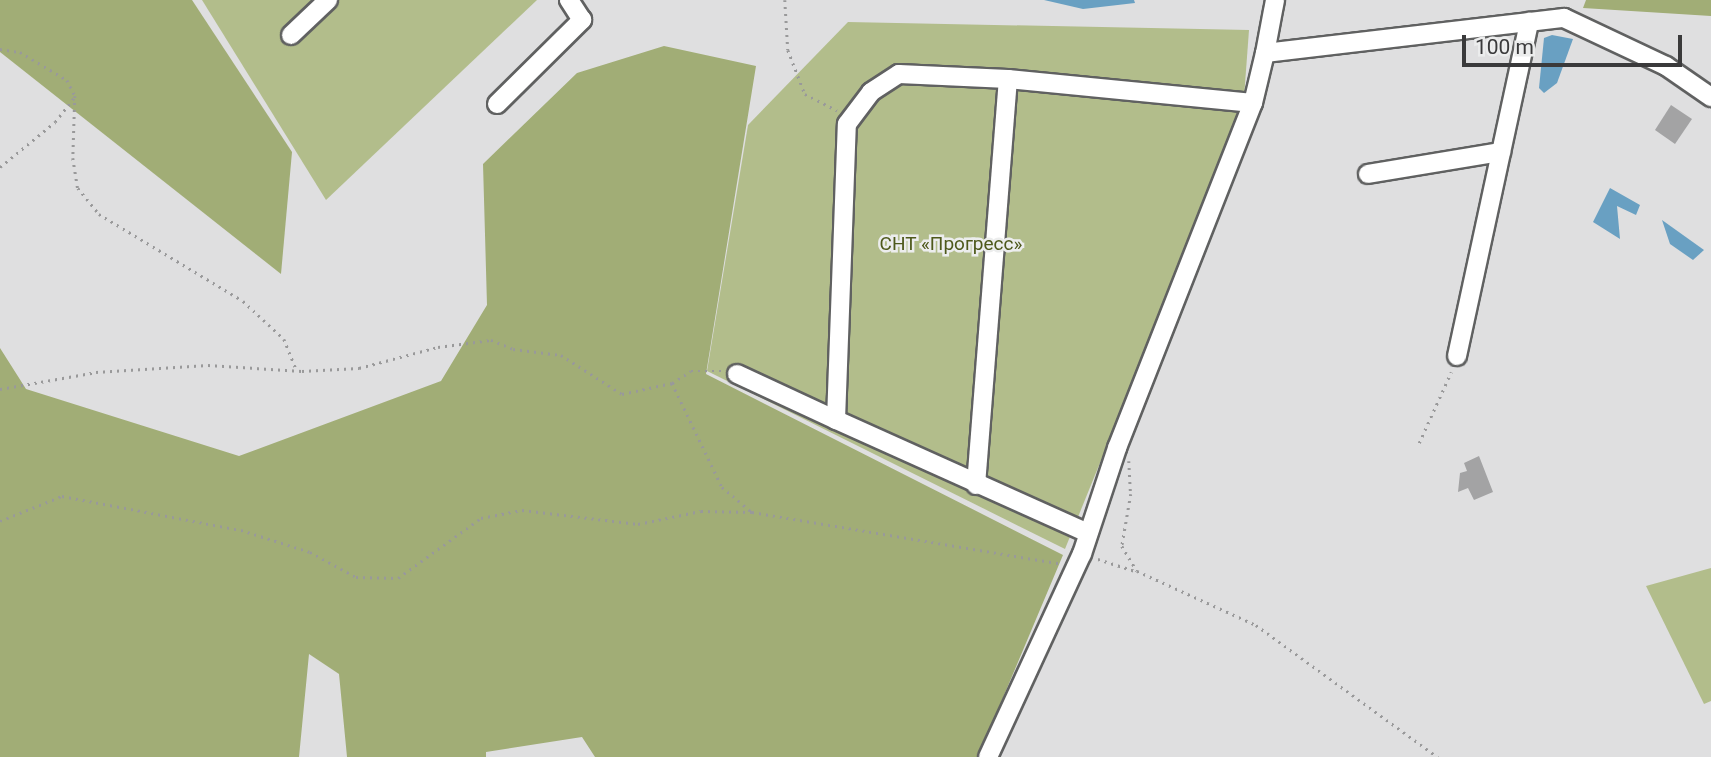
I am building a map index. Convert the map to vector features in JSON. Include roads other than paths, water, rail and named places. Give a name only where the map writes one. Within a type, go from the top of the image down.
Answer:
[{"type":"street","points":[[291,35],[328,0]]},
{"type":"street","points":[[497,104],[582,20],[569,0]]},
{"type":"street","points":[[988,757],[1048,634],[1078,561],[1117,448],[1253,103],[1275,0]]},
{"type":"street","points":[[1265,53],[1564,18],[1666,66],[1711,97]]},
{"type":"street","points":[[1457,356],[1529,22]]},
{"type":"street","points":[[836,420],[847,124],[871,92],[899,74],[1008,79],[1253,103]]},
{"type":"street","points":[[976,485],[1008,79]]},
{"type":"street","points":[[1368,174],[1501,152]]},
{"type":"street","points":[[737,374],[976,485],[1088,533]]},
{"type":"water","points":[[1044,0],[1134,0],[1135,3],[1083,9]]},
{"type":"water","points":[[1552,35],[1573,39],[1557,83],[1544,93],[1539,88],[1544,38]]},
{"type":"water","points":[[1610,188],[1640,205],[1636,215],[1617,206],[1620,239],[1593,222]]},
{"type":"water","points":[[1662,220],[1704,250],[1693,260],[1670,244]]},
{"type":"park label","name":"СНТ «Прогресс»","points":[[951,244]]}]
